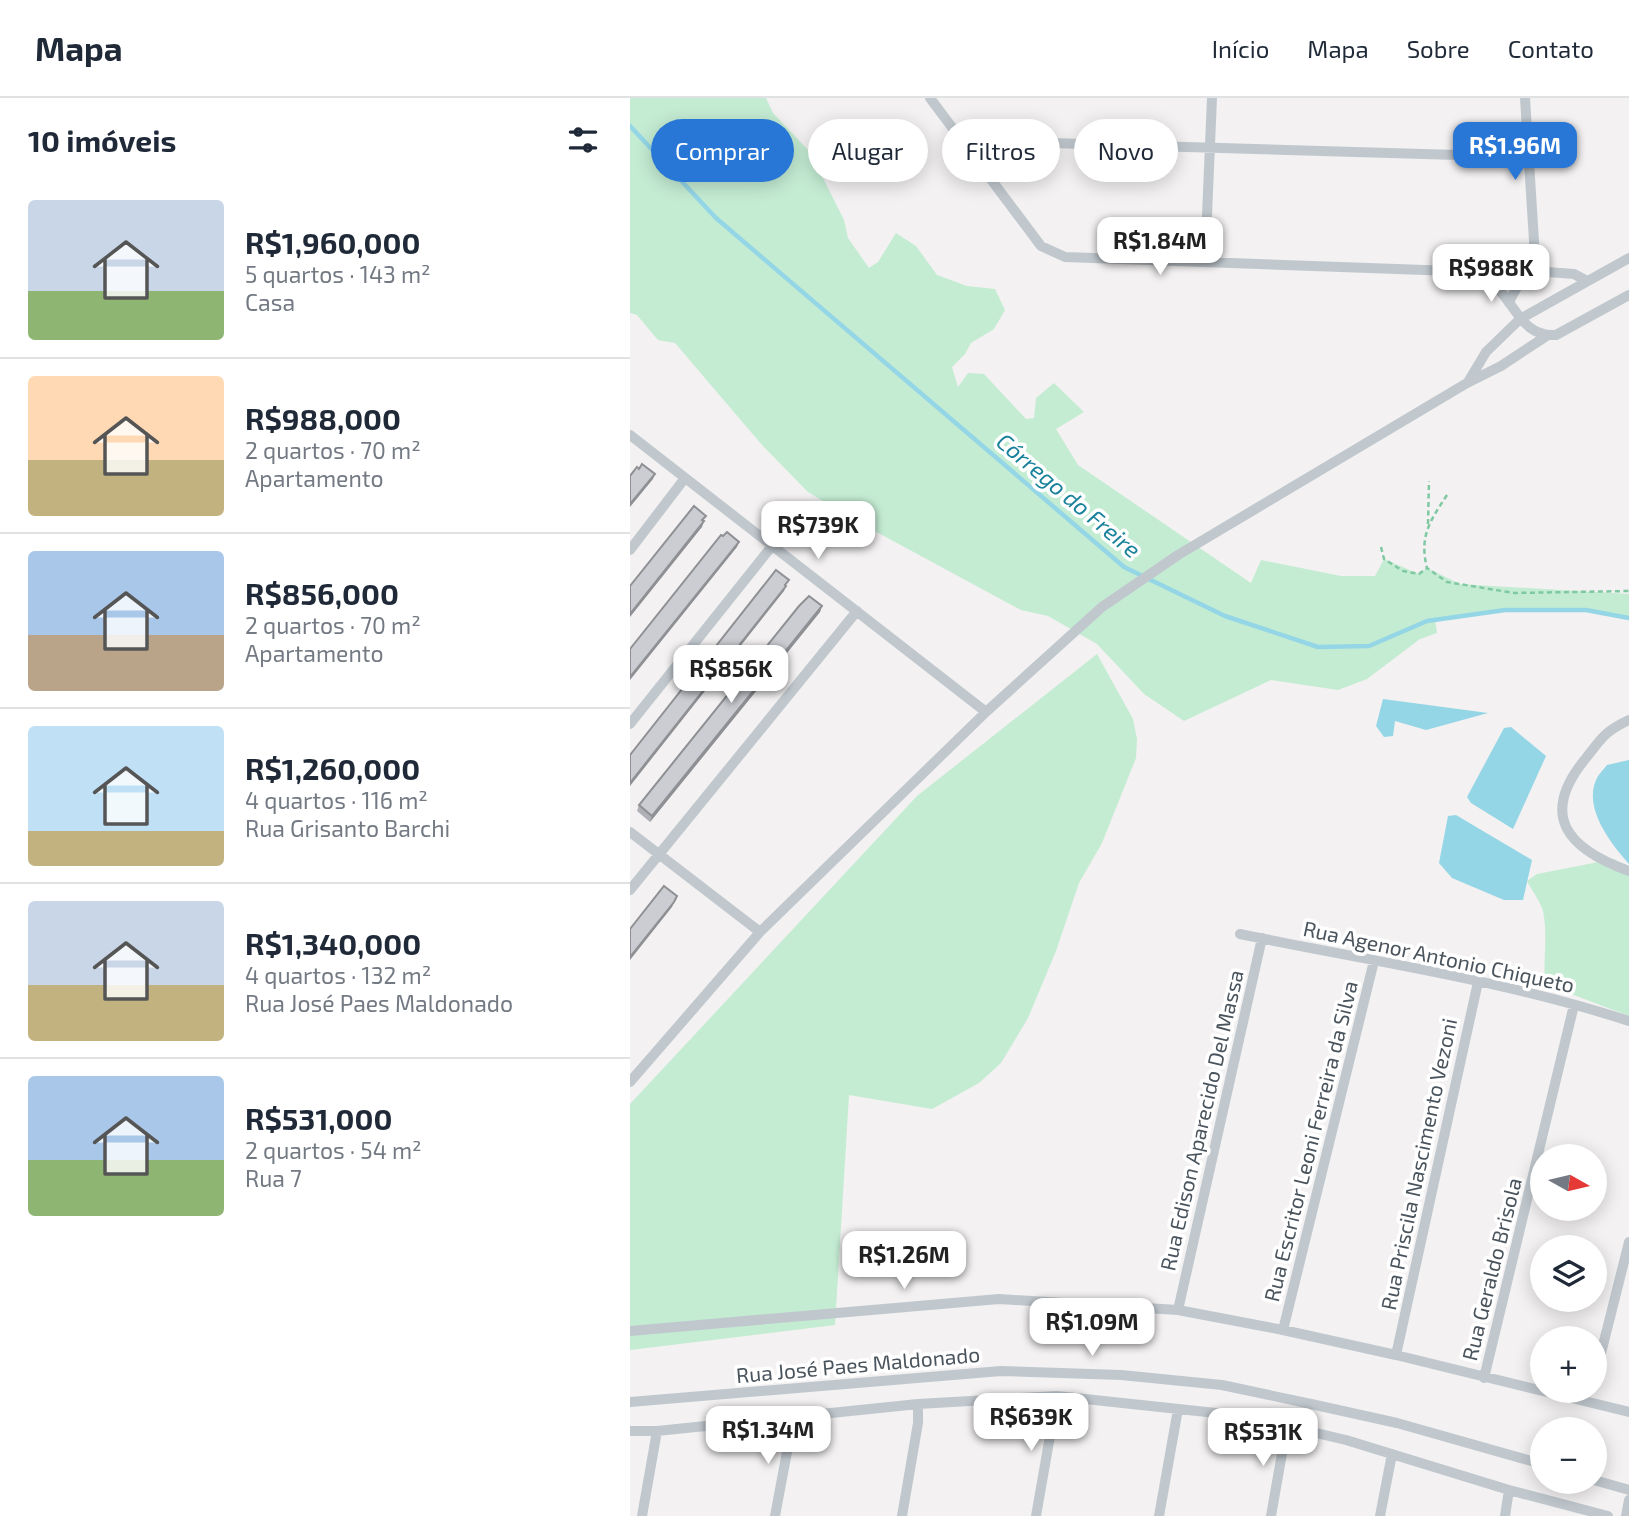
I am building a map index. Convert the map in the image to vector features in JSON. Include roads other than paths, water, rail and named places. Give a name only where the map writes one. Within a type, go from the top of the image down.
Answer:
[{"type":"street","points":[[930,98],[945,119]]},
{"type":"street","points":[[1205,262],[1212,98]]},
{"type":"street","points":[[1509,303],[1535,257],[1525,98]]},
{"type":"street","points":[[1060,143],[1529,157]]},
{"type":"street","points":[[993,182],[1041,246],[1055,254],[1075,259],[1481,272],[1492,268],[1574,274],[1587,281]]},
{"type":"street","points":[[1466,383],[1486,352],[1520,319],[1629,258]]},
{"type":"street","points":[[1481,272],[1501,291],[1520,319],[1532,330],[1548,335],[1556,335],[1629,295]]},
{"type":"street","points":[[630,1082],[760,932],[986,712],[1102,607],[1178,555],[1466,383],[1501,366],[1548,335]]},
{"type":"street","points":[[630,435],[986,712]]},
{"type":"street","points":[[630,550],[685,478]]},
{"type":"street","points":[[630,724],[772,545]]},
{"type":"street","points":[[630,890],[857,611]]},
{"type":"street","points":[[1629,720],[1608,730],[1572,775],[1562,799],[1564,824],[1571,838],[1592,854],[1629,871]]},
{"type":"street","points":[[630,832],[760,932]]},
{"type":"street","name":"Rua Agenor Antonio Chiqueto","points":[[1240,934],[1478,982],[1629,1021]]},
{"type":"street","name":"Rua Edison Aparecido Del Massa","points":[[1178,1310],[1262,938]]},
{"type":"street","name":"Rua Escritor Leoni Ferreira da Silva","points":[[1283,1330],[1374,961]]},
{"type":"street","name":"Rua Priscila Nascimento Vezoni","points":[[1396,1355],[1478,982]]},
{"type":"street","name":"Rua Geraldo Brisola","points":[[1484,1378],[1574,1005]]},
{"type":"street","points":[[1607,1329],[1629,1242]]},
{"type":"street","points":[[630,1331],[999,1299],[1178,1310],[1283,1330],[1484,1378],[1530,1386]]},
{"type":"street","name":"Rua José Paes Maldonado","points":[[630,1402],[988,1371],[1121,1375],[1222,1385],[1286,1398],[1397,1423],[1530,1461]]},
{"type":"street","points":[[1036,1516],[1057,1396]]},
{"type":"street","points":[[630,1431],[657,1431],[918,1404],[1057,1396],[1244,1416],[1287,1425],[1608,1516]]},
{"type":"street","points":[[1606,1403],[1629,1412]]},
{"type":"street","points":[[902,1516],[918,1423],[918,1404]]},
{"type":"street","points":[[1159,1516],[1178,1409]]},
{"type":"street","points":[[775,1516],[790,1436],[790,1418]]},
{"type":"street","points":[[1271,1516],[1287,1425]]},
{"type":"street","points":[[642,1516],[657,1431]]},
{"type":"street","points":[[1380,1516],[1392,1454]]},
{"type":"street","points":[[1607,1484],[1629,1490]]},
{"type":"street","points":[[1505,1516],[1509,1490]]},
{"type":"street","points":[[1626,1516],[1629,1500]]},
{"type":"water","points":[[1383,699],[1488,713],[1426,730],[1395,721],[1393,736],[1384,737],[1376,726]]},
{"type":"water","points":[[1511,727],[1546,756],[1513,829],[1471,803],[1467,797],[1504,728]]},
{"type":"water","points":[[1629,760],[1629,864],[1601,824],[1593,801],[1593,789],[1607,765]]},
{"type":"water","points":[[1456,815],[1532,860],[1523,900],[1504,900],[1452,878],[1439,863],[1448,816]]},
{"type":"waterway","name":"Córrego do Freire","points":[[630,126],[716,218],[1124,567],[1225,616],[1318,647],[1369,646],[1427,621],[1505,610],[1586,610],[1629,618]]}]
